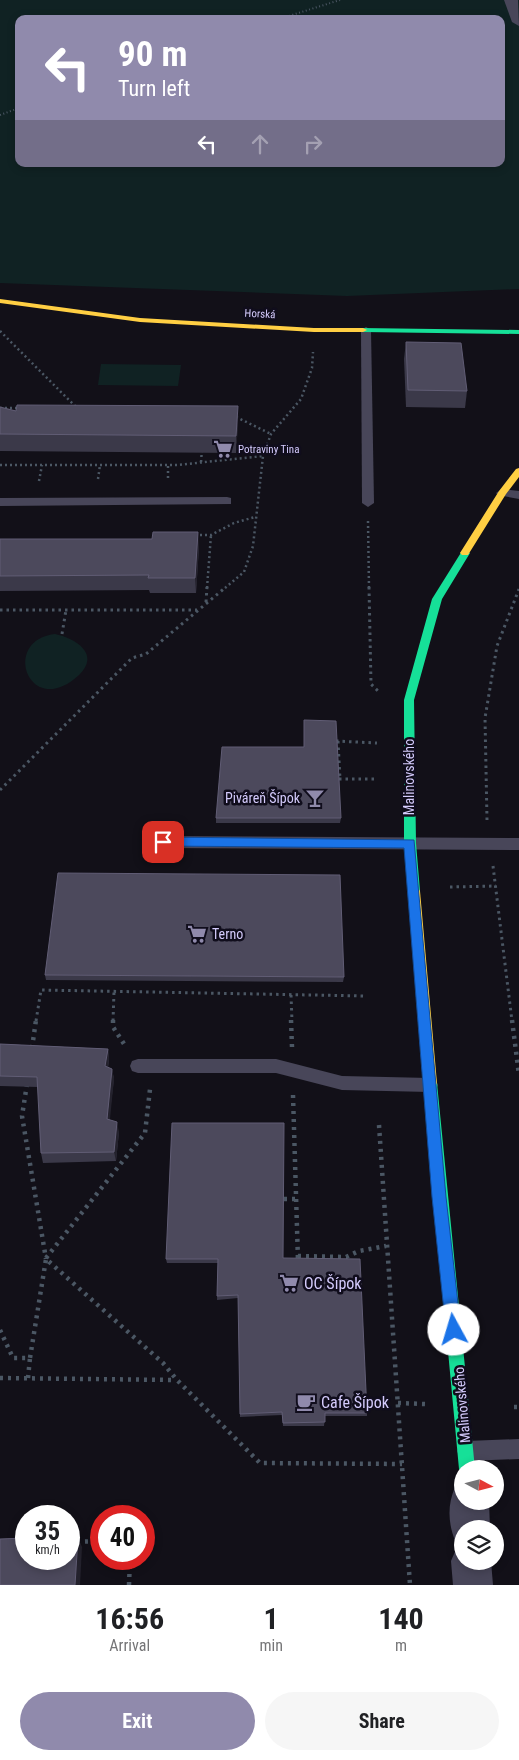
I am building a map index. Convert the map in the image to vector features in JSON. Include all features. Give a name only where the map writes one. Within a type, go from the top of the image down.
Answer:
[{"type":"street","points":[[511,0],[519,22]]},
{"type":"street","name":"Horská","points":[[0,302],[140,320],[314,330],[519,332]]},
{"type":"street","name":"Malinovského","points":[[467,1460],[430,1084],[410,843],[409,700],[437,599],[502,493],[519,471]]},
{"type":"street","points":[[472,1570],[473,1585]]},
{"type":"lane","points":[[366,330],[368,503]]},
{"type":"lane","points":[[502,493],[519,495]]},
{"type":"lane","points":[[0,502],[227,501]]},
{"type":"lane","points":[[163,842],[519,844]]},
{"type":"lane","points":[[146,1066],[276,1066],[342,1083],[430,1084]]},
{"type":"lane","points":[[467,1460],[519,1449]]},
{"type":"path","points":[[292,15],[340,0]]},
{"type":"path","points":[[0,115],[15,109]]},
{"type":"path","points":[[0,331],[78,408],[68,408]]},
{"type":"path","points":[[0,790],[132,658],[146,654],[244,572],[253,546],[263,456],[271,434],[301,399],[312,368],[313,349]]},
{"type":"path","points":[[0,408],[19,408]]},
{"type":"path","points":[[236,417],[271,434]]},
{"type":"path","points":[[201,462],[203,444]]},
{"type":"path","points":[[0,465],[168,466],[263,456]]},
{"type":"path","points":[[39,478],[42,465]]},
{"type":"path","points":[[98,478],[100,465]]},
{"type":"path","points":[[168,466],[168,478]]},
{"type":"path","points":[[368,503],[371,684],[381,693]]},
{"type":"path","points":[[190,535],[211,534],[234,523],[256,517]]},
{"type":"path","points":[[206,602],[211,534]]},
{"type":"path","points":[[519,588],[497,646],[485,718],[485,792],[519,1075]]},
{"type":"path","points":[[0,610],[197,610]]},
{"type":"path","points":[[62,634],[66,610]]},
{"type":"path","points":[[374,779],[339,779],[337,741],[377,743]]},
{"type":"path","points":[[450,887],[496,886]]},
{"type":"path","points":[[31,1058],[40,990],[365,996]]},
{"type":"path","points":[[46,1258],[145,1133],[146,1066],[112,1027],[114,992]]},
{"type":"path","points":[[28,1078],[22,1116],[46,1258],[28,1378]]},
{"type":"path","points":[[379,1125],[410,1585]]},
{"type":"path","points":[[295,1167],[298,1267]]},
{"type":"path","points":[[284,1199],[296,1199]]},
{"type":"path","points":[[298,1256],[346,1257],[359,1251],[386,1246]]},
{"type":"path","points":[[46,1258],[164,1363],[177,1380],[260,1463],[402,1464]]},
{"type":"path","points":[[0,1330],[12,1358],[30,1358]]},
{"type":"path","points":[[0,1378],[177,1380]]},
{"type":"path","points":[[398,1403],[430,1404]]},
{"type":"path","points":[[129,1585],[130,1570]]},
{"type":"shaded area","points":[[0,0],[519,0],[519,289],[347,296],[0,283]]},
{"type":"shaded area","points":[[101,364],[181,365],[178,386],[98,385]]},
{"type":"shaded area","points":[[55,634],[77,643],[83,648],[87,660],[85,667],[79,675],[61,687],[46,689],[35,684],[28,674],[25,662],[29,649],[38,639]]},
{"type":"building","points":[[406,342],[461,343],[467,391],[408,390]]},
{"type":"building","points":[[17,405],[238,406],[236,436],[0,434],[0,407],[16,411]]},
{"type":"building","points":[[153,532],[198,532],[195,578],[148,578],[149,575],[0,576],[0,539],[152,539]]},
{"type":"building","points":[[304,720],[336,721],[341,818],[216,818],[222,747],[304,747]]},
{"type":"building","name":"Terno","points":[[58,873],[340,875],[344,977],[45,975]]},
{"type":"building","points":[[0,1044],[108,1049],[105,1066],[112,1069],[107,1119],[117,1122],[114,1152],[41,1153],[37,1077],[0,1076]]},
{"type":"building","name":"OC Šípok","points":[[172,1123],[284,1123],[283,1258],[360,1259],[367,1413],[325,1413],[325,1422],[283,1423],[282,1412],[240,1414],[238,1295],[217,1296],[218,1259],[166,1259]]},
{"type":"building","points":[[15,1538],[15,1570],[76,1570],[75,1585],[0,1585],[0,1539]]},
{"type":"traffic: fast","points":[[363,330],[519,332]]},
{"type":"traffic: fast","points":[[414,891],[410,843],[409,700],[437,599],[465,553]]},
{"type":"traffic: fast","points":[[430,1083],[466,1460]]},
{"type":"traffic: slow","points":[[0,301],[140,320],[314,330],[363,330]]},
{"type":"traffic: slow","points":[[465,553],[502,493],[519,471]]},
{"type":"traffic: slow","points":[[414,891],[430,1083]]},
{"type":"place","name":"Potraviny Tina","points":[[223,449]]},
{"type":"place","name":"Piváreň Šípok","points":[[315,798]]},
{"type":"place","name":"Terno","points":[[197,934]]},
{"type":"place","name":"OC Šípok","points":[[289,1283]]},
{"type":"place","name":"Cafe Šípok","points":[[306,1402]]},
{"type":"route","points":[[163,842],[410,843],[439,1197],[454,1330]]}]
